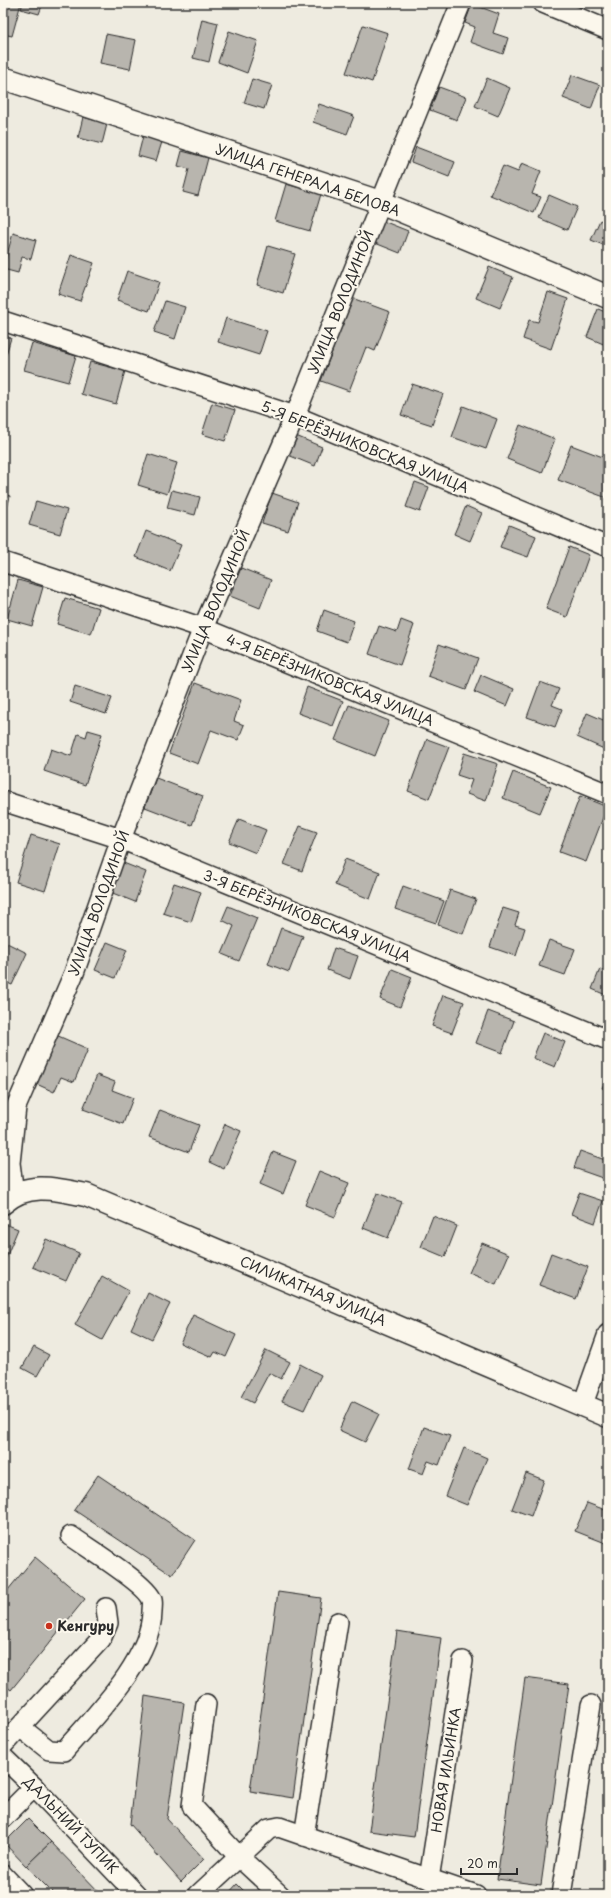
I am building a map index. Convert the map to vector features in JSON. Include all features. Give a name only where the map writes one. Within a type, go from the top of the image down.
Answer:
[{"type":"main road","name":"УЛИЦА ГЕНЕРАЛА БЕЛОВА","points":[[3,78],[380,202],[608,297]]},
{"type":"main road","name":"СИЛИКАТНАЯ УЛИЦА","points":[[8,1198],[50,1187],[86,1195],[346,1306],[583,1404],[608,1416]]},
{"type":"street","name":"УЛИЦА ВОЛОДИНОЙ","points":[[8,1198],[10,1163],[9,1103],[74,973],[121,839],[203,628],[295,416],[461,3]]},
{"type":"street","points":[[543,3],[608,30]]},
{"type":"street","name":"5-Я БЕРЁЗНИКОВСКАЯ УЛИЦА","points":[[3,321],[295,416],[608,547]]},
{"type":"street","name":"4-Я БЕРЁЗНИКОВСКАЯ УЛИЦА","points":[[3,562],[203,628],[608,794]]},
{"type":"street","name":"3-Я БЕРЁЗНИКОВСКАЯ УЛИЦА","points":[[3,801],[121,839],[608,1040]]},
{"type":"street","points":[[583,1404],[608,1334]]},
{"type":"street","points":[[20,1727],[49,1750],[64,1751],[125,1680],[146,1641],[152,1621],[152,1599],[141,1585],[71,1536]]},
{"type":"street","points":[[3,1745],[102,1639],[108,1623],[106,1608]]},
{"type":"street","points":[[304,1836],[338,1622]]},
{"type":"street","name":"НОВАЯ ИЛЬИНКА","points":[[430,1879],[463,1661]]},
{"type":"street","points":[[206,1704],[192,1806],[238,1857],[280,1895]]},
{"type":"street","points":[[561,1895],[591,1705]]},
{"type":"street","name":"ДАЛЬНИЙ ТУПИК","points":[[3,1757],[34,1787],[137,1895]]},
{"type":"street","points":[[3,1818],[34,1787]]},
{"type":"street","points":[[198,1895],[269,1829],[279,1827],[430,1879],[453,1892],[476,1895]]},
{"type":"street","points":[[3,1875],[22,1895]]},
{"type":"building","points":[[3,3],[21,3],[12,36],[3,34]]},
{"type":"building","points":[[23,3],[43,3],[39,14],[21,9]]},
{"type":"building","points":[[472,4],[499,14],[493,33],[508,38],[503,54],[470,42],[475,27],[465,23]]},
{"type":"building","points":[[202,19],[218,23],[209,62],[193,58]]},
{"type":"building","points":[[363,25],[388,33],[372,82],[346,73]]},
{"type":"building","points":[[229,31],[258,41],[247,73],[218,62]]},
{"type":"building","points":[[106,34],[136,40],[130,69],[100,63]]},
{"type":"building","points":[[572,75],[600,85],[591,109],[563,98]]},
{"type":"building","points":[[487,78],[510,88],[498,116],[475,106]]},
{"type":"building","points":[[252,79],[272,85],[264,109],[244,103]]},
{"type":"building","points":[[439,87],[466,97],[457,120],[430,110]]},
{"type":"building","points":[[319,104],[354,116],[347,134],[313,122]]},
{"type":"building","points":[[83,117],[107,124],[102,144],[78,138]]},
{"type":"building","points":[[143,136],[162,142],[156,161],[138,156]]},
{"type":"building","points":[[416,147],[455,162],[449,177],[411,162]]},
{"type":"building","points":[[182,151],[208,158],[198,196],[183,192],[189,169],[178,166]]},
{"type":"building","points":[[522,163],[541,171],[532,194],[541,197],[534,213],[490,195],[503,166],[518,172]]},
{"type":"building","points":[[286,184],[321,194],[310,231],[275,221]]},
{"type":"building","points":[[549,195],[577,207],[567,230],[539,218]]},
{"type":"building","points":[[600,220],[608,223],[608,247],[591,240]]},
{"type":"building","points":[[383,221],[408,231],[400,253],[375,243]]},
{"type":"building","points":[[13,233],[36,240],[31,259],[22,257],[18,273],[3,269]]},
{"type":"building","points":[[268,246],[295,254],[283,293],[257,285]]},
{"type":"building","points":[[71,255],[94,263],[80,301],[58,294]]},
{"type":"building","points":[[489,267],[513,277],[500,308],[476,298]]},
{"type":"building","points":[[127,271],[159,282],[149,311],[117,300]]},
{"type":"building","points":[[548,292],[568,299],[551,349],[523,339],[529,320],[538,322]]},
{"type":"building","points":[[352,298],[390,312],[375,351],[366,347],[349,391],[321,381]]},
{"type":"building","points":[[165,301],[185,307],[175,339],[154,332]]},
{"type":"building","points":[[598,309],[608,313],[608,346],[587,337]]},
{"type":"building","points":[[226,318],[267,331],[259,355],[218,342]]},
{"type":"building","points":[[3,335],[11,338],[3,364]]},
{"type":"building","points":[[32,343],[76,356],[68,382],[24,370]]},
{"type":"building","points":[[90,362],[125,371],[116,404],[81,394]]},
{"type":"building","points":[[412,384],[443,394],[432,425],[401,415]]},
{"type":"building","points":[[212,403],[235,410],[225,441],[202,434]]},
{"type":"building","points":[[463,406],[497,419],[486,449],[452,437]]},
{"type":"building","points":[[520,425],[555,439],[542,473],[507,459]]},
{"type":"building","points":[[296,436],[322,447],[315,466],[288,455]]},
{"type":"building","points":[[571,445],[608,459],[607,498],[558,480]]},
{"type":"building","points":[[148,454],[177,463],[167,494],[138,485]]},
{"type":"building","points":[[415,482],[429,487],[420,512],[406,507]]},
{"type":"building","points":[[172,490],[200,497],[195,515],[167,508]]},
{"type":"building","points":[[272,493],[298,502],[288,531],[262,523]]},
{"type":"building","points":[[3,494],[10,496],[5,517],[3,517]]},
{"type":"building","points":[[36,501],[67,510],[60,534],[29,525]]},
{"type":"building","points":[[466,506],[482,513],[470,541],[454,534]]},
{"type":"building","points":[[509,525],[536,536],[528,557],[500,547]]},
{"type":"building","points":[[146,531],[181,545],[170,571],[136,557]]},
{"type":"building","points":[[569,547],[589,555],[567,617],[546,609]]},
{"type":"building","points":[[241,568],[271,580],[260,608],[230,596]]},
{"type":"building","points":[[18,580],[43,587],[32,626],[7,619]]},
{"type":"building","points":[[65,598],[99,608],[91,634],[57,624]]},
{"type":"building","points":[[324,610],[354,621],[347,642],[317,631]]},
{"type":"building","points":[[401,620],[414,625],[400,665],[369,654],[379,626],[397,632]]},
{"type":"building","points":[[439,644],[478,658],[466,690],[428,676]]},
{"type":"building","points":[[481,675],[514,689],[507,706],[474,692]]},
{"type":"building","points":[[540,682],[559,689],[552,705],[562,709],[555,727],[527,717]]},
{"type":"building","points":[[195,683],[241,700],[234,721],[244,725],[238,740],[211,730],[198,764],[169,753]]},
{"type":"building","points":[[75,686],[112,698],[106,714],[70,702]]},
{"type":"building","points":[[307,687],[343,701],[333,726],[298,713]]},
{"type":"building","points":[[349,705],[389,721],[375,756],[335,740]]},
{"type":"building","points":[[587,713],[608,722],[608,740],[604,749],[577,737]]},
{"type":"building","points":[[88,730],[102,734],[85,785],[44,771],[51,749],[71,756],[78,734],[86,737]]},
{"type":"building","points":[[427,739],[449,747],[429,799],[408,791]]},
{"type":"building","points":[[464,753],[498,764],[486,801],[467,794],[472,780],[457,775]]},
{"type":"building","points":[[513,772],[551,787],[540,813],[503,798]]},
{"type":"building","points":[[156,778],[203,796],[192,825],[145,807]]},
{"type":"building","points":[[580,796],[607,807],[586,862],[559,852]]},
{"type":"building","points":[[239,819],[266,830],[256,853],[229,842]]},
{"type":"building","points":[[300,826],[317,832],[302,871],[284,864]]},
{"type":"building","points":[[31,835],[60,844],[45,891],[16,882]]},
{"type":"building","points":[[345,859],[380,872],[370,899],[335,885]]},
{"type":"building","points":[[121,862],[146,872],[135,902],[110,892]]},
{"type":"building","points":[[174,883],[201,892],[191,922],[163,913]]},
{"type":"building","points":[[403,886],[444,901],[436,923],[395,909]]},
{"type":"building","points":[[450,890],[476,899],[463,934],[438,925]]},
{"type":"building","points":[[228,906],[257,918],[239,961],[222,954],[234,926],[222,920]]},
{"type":"building","points":[[503,908],[519,913],[515,925],[525,928],[516,956],[490,947]]},
{"type":"building","points":[[281,928],[303,936],[289,972],[268,964]]},
{"type":"building","points":[[549,940],[575,949],[565,975],[539,966]]},
{"type":"building","points":[[107,942],[127,950],[115,978],[95,970]]},
{"type":"building","points":[[7,943],[27,953],[12,985],[3,981],[3,951]]},
{"type":"building","points":[[334,948],[358,956],[350,979],[327,970]]},
{"type":"building","points":[[392,969],[412,977],[400,1007],[380,999]]},
{"type":"building","points":[[600,969],[608,972],[608,996],[592,989]]},
{"type":"building","points":[[443,995],[464,1002],[452,1033],[432,1026]]},
{"type":"building","points":[[488,1011],[514,1021],[502,1053],[476,1043]]},
{"type":"building","points":[[543,1033],[565,1042],[555,1067],[533,1058]]},
{"type":"building","points":[[56,1035],[88,1049],[74,1082],[61,1077],[54,1092],[30,1081]]},
{"type":"building","points":[[608,1072],[608,1090],[602,1088]]},
{"type":"building","points":[[97,1075],[115,1082],[112,1090],[133,1098],[123,1124],[83,1109]]},
{"type":"building","points":[[160,1110],[199,1125],[189,1152],[149,1137]]},
{"type":"building","points":[[225,1124],[241,1131],[224,1169],[209,1162]]},
{"type":"building","points":[[580,1151],[608,1161],[608,1180],[574,1168]]},
{"type":"building","points":[[273,1152],[296,1161],[283,1194],[260,1184]]},
{"type":"building","points":[[319,1171],[349,1183],[335,1217],[305,1205]]},
{"type":"building","points":[[377,1193],[402,1202],[388,1238],[363,1228]]},
{"type":"building","points":[[579,1193],[603,1201],[595,1223],[571,1214]]},
{"type":"building","points":[[433,1216],[457,1226],[445,1257],[421,1247]]},
{"type":"building","points":[[3,1223],[18,1229],[5,1260],[3,1259]]},
{"type":"building","points":[[46,1239],[79,1253],[66,1281],[33,1267]]},
{"type":"building","points":[[482,1243],[509,1254],[496,1284],[469,1273]]},
{"type":"building","points":[[551,1253],[588,1267],[576,1299],[539,1285]]},
{"type":"building","points":[[102,1276],[129,1291],[102,1340],[75,1325]]},
{"type":"building","points":[[148,1293],[170,1304],[152,1339],[131,1329]]},
{"type":"building","points":[[193,1315],[236,1335],[226,1357],[215,1352],[212,1357],[180,1343]]},
{"type":"building","points":[[34,1347],[49,1355],[37,1376],[22,1368]]},
{"type":"building","points":[[266,1350],[290,1362],[281,1379],[269,1373],[253,1403],[241,1397]]},
{"type":"building","points":[[300,1364],[321,1375],[304,1410],[282,1401]]},
{"type":"building","points":[[352,1401],[379,1414],[365,1442],[339,1430]]},
{"type":"building","points":[[424,1427],[450,1436],[439,1465],[428,1461],[423,1474],[409,1469]]},
{"type":"building","points":[[464,1448],[487,1458],[467,1505],[445,1496]]},
{"type":"building","points":[[526,1473],[544,1480],[531,1516],[512,1509]]},
{"type":"building","points":[[98,1475],[195,1540],[172,1575],[74,1510]]},
{"type":"building","points":[[587,1503],[608,1511],[608,1544],[575,1531]]},
{"type":"building","points":[[35,1557],[85,1599],[11,1690],[3,1684],[3,1596]]},
{"type":"building","points":[[278,1592],[321,1598],[293,1798],[250,1791]]},
{"type":"building","points":[[397,1631],[441,1638],[414,1837],[369,1831]]},
{"type":"building","points":[[525,1678],[569,1684],[541,1885],[497,1879]]},
{"type":"building","points":[[145,1696],[184,1703],[167,1819],[204,1859],[181,1882],[130,1824]]},
{"type":"building","points":[[28,1819],[51,1842],[26,1866],[4,1843]]},
{"type":"building","points":[[51,1842],[102,1895],[55,1895],[26,1866]]},
{"type":"building","points":[[237,1884],[248,1895],[227,1895]]},
{"type":"place","name":"Кенгуру","points":[[49,1626]]}]
